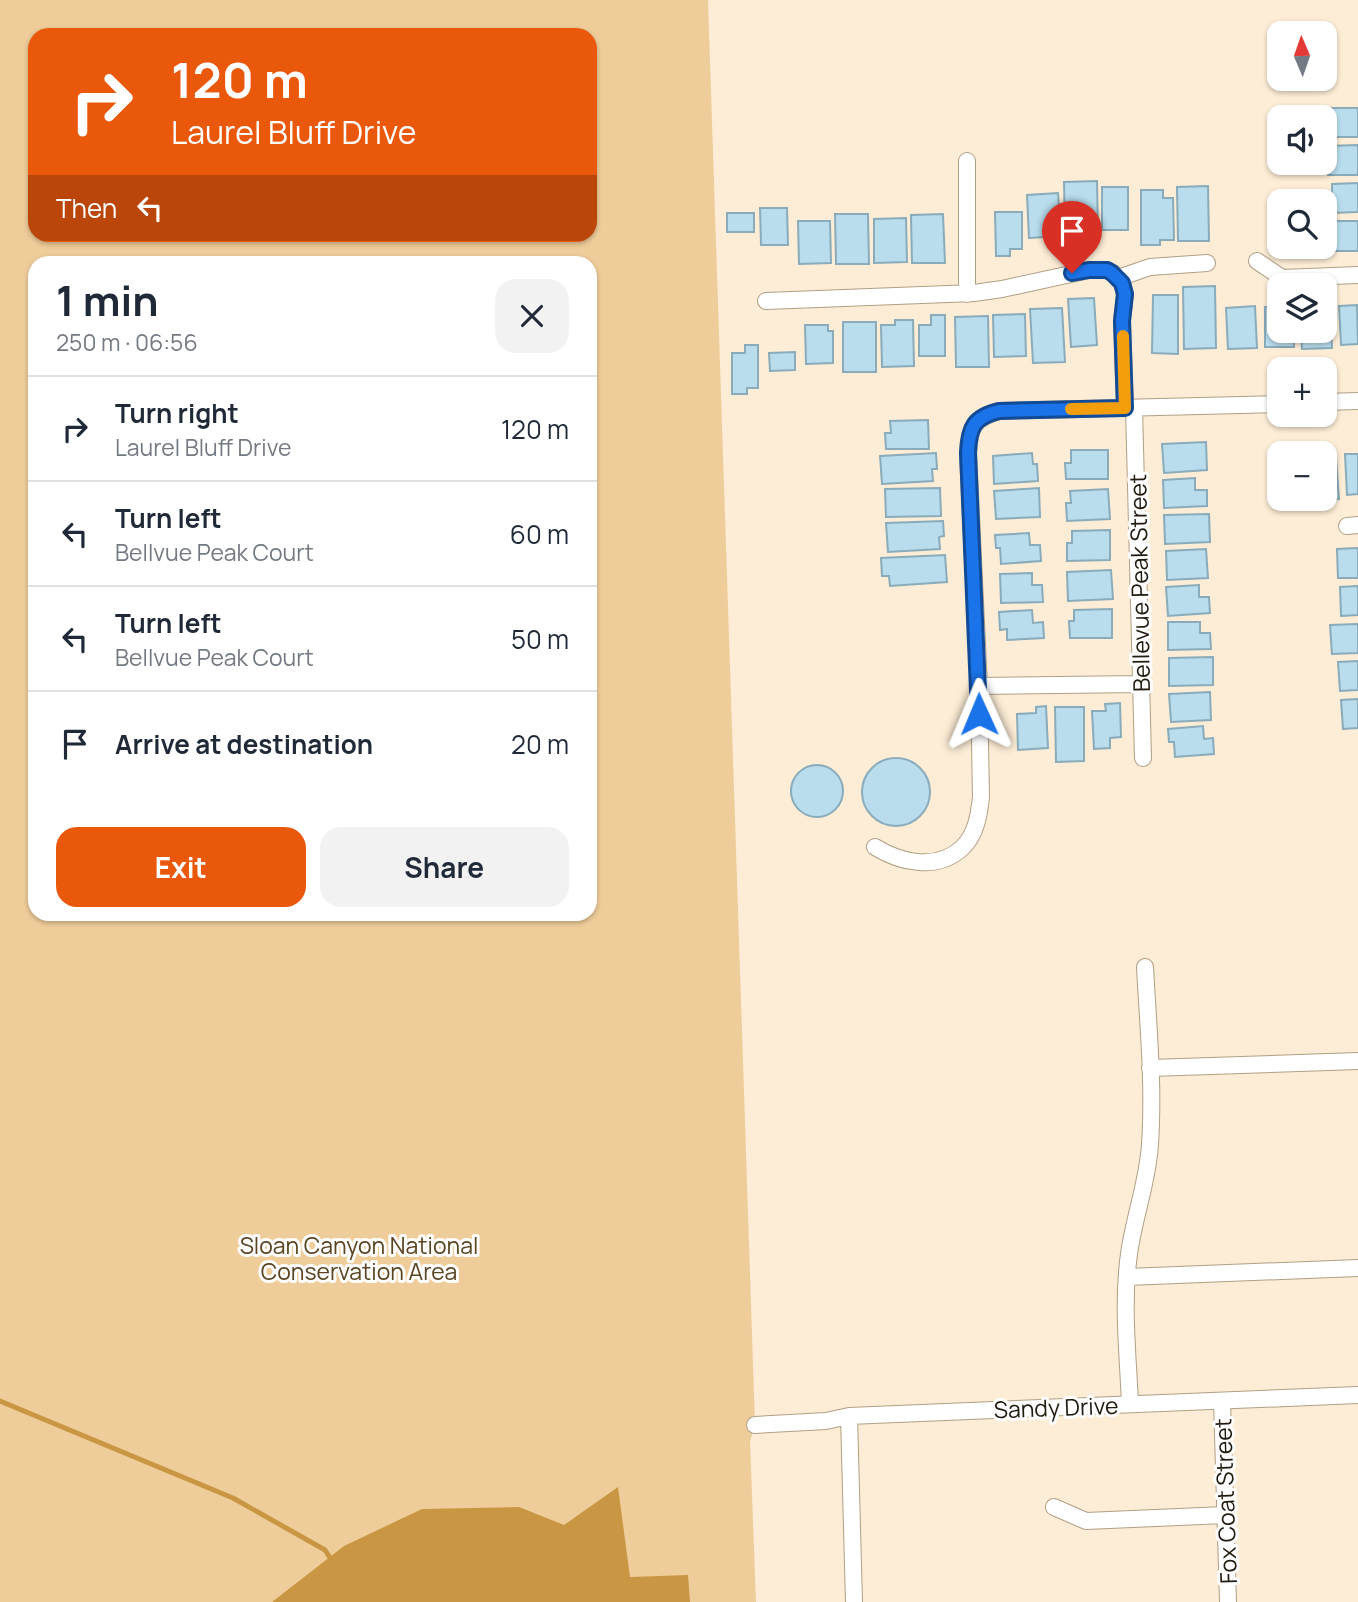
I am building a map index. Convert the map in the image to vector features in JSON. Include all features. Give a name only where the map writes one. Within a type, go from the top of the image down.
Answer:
[{"type":"street","points":[[967,160],[967,294]]},
{"type":"street","points":[[1257,261],[1282,278],[1358,275]]},
{"type":"street","points":[[766,301],[967,294],[1089,270],[1107,270],[1118,278],[1150,267],[1207,263]]},
{"type":"street","name":"Bellevue Peak Street","points":[[1118,278],[1125,294],[1122,321],[1130,408],[1143,758]]},
{"type":"street","points":[[1337,402],[1358,401]]},
{"type":"street","points":[[875,847],[889,856],[908,861],[926,863],[946,858],[962,848],[973,832],[979,815],[979,686],[968,453],[968,440],[978,420],[999,411],[1267,404]]},
{"type":"street","points":[[979,686],[1141,684]]},
{"type":"street","points":[[1129,1404],[1127,1277],[1133,1231],[1146,1179],[1151,1127],[1145,967]]},
{"type":"street","points":[[1150,1068],[1358,1061]]},
{"type":"street","points":[[1127,1277],[1358,1268]]},
{"type":"street","name":"Sandy Drive","points":[[755,1425],[826,1421],[849,1416],[1358,1395]]},
{"type":"street","name":"Fox Coat Street","points":[[1222,1401],[1228,1602]]},
{"type":"street","points":[[849,1416],[854,1602]]},
{"type":"street","points":[[1054,1507],[1086,1521],[1225,1515]]},
{"type":"green space","name":"Sloan Canyon National Conservation Area","points":[[0,0],[708,0],[755,1425],[750,1441],[756,1602],[0,1602]]},
{"type":"shaded area","points":[[618,1487],[630,1577],[688,1575],[690,1602],[272,1602],[344,1546],[422,1509],[519,1507],[564,1525]]},
{"type":"building","points":[[1337,108],[1358,108],[1358,137],[1337,137]]},
{"type":"building","points":[[1358,145],[1358,175],[1337,175],[1337,146]]},
{"type":"building","points":[[1097,181],[1098,230],[1065,231],[1064,182]]},
{"type":"building","points":[[1358,183],[1358,212],[1337,213],[1337,189],[1332,189],[1332,184]]},
{"type":"building","points":[[1208,186],[1209,241],[1178,241],[1177,187]]},
{"type":"building","points":[[1102,187],[1128,187],[1128,230],[1102,230]]},
{"type":"building","points":[[1141,190],[1163,190],[1163,198],[1173,198],[1174,240],[1160,240],[1160,245],[1141,245]]},
{"type":"building","points":[[1058,193],[1061,236],[1029,238],[1027,195]]},
{"type":"building","points":[[760,208],[787,208],[788,245],[761,245]]},
{"type":"building","points":[[995,212],[1022,212],[1022,249],[1010,249],[1010,256],[996,256]]},
{"type":"building","points":[[727,213],[754,213],[754,232],[727,232]]},
{"type":"building","points":[[835,214],[868,214],[869,264],[836,264]]},
{"type":"building","points":[[943,214],[945,263],[912,263],[911,215]]},
{"type":"building","points":[[906,218],[907,262],[874,263],[874,219]]},
{"type":"building","points":[[798,221],[830,221],[831,263],[799,264]]},
{"type":"building","points":[[1337,221],[1358,221],[1358,251],[1337,251]]},
{"type":"building","points":[[1215,286],[1216,348],[1184,349],[1183,287]]},
{"type":"building","points":[[1153,295],[1178,295],[1178,354],[1152,353]]},
{"type":"building","points":[[1094,298],[1097,345],[1071,347],[1068,299]]},
{"type":"building","points":[[1357,305],[1358,344],[1341,345],[1339,306]]},
{"type":"building","points":[[1255,306],[1257,348],[1228,349],[1226,308]]},
{"type":"building","points":[[1267,307],[1267,343],[1294,343],[1294,347],[1265,347]]},
{"type":"building","points":[[1062,308],[1065,362],[1033,363],[1030,309]]},
{"type":"building","points":[[1025,314],[1026,356],[994,357],[993,315]]},
{"type":"building","points":[[931,315],[945,315],[945,356],[919,356],[919,325],[931,325]]},
{"type":"building","points":[[988,316],[989,367],[956,367],[955,317]]},
{"type":"building","points":[[895,320],[913,320],[914,366],[882,367],[881,325],[895,325]]},
{"type":"building","points":[[843,322],[876,322],[876,372],[843,372]]},
{"type":"building","points":[[805,325],[828,325],[828,331],[833,331],[833,363],[806,364]]},
{"type":"building","points":[[1302,343],[1332,343],[1332,348],[1302,349]]},
{"type":"building","points":[[745,345],[758,345],[758,388],[747,388],[747,394],[732,394],[732,353],[745,353]]},
{"type":"building","points":[[795,352],[795,370],[770,371],[769,353]]},
{"type":"building","points":[[928,420],[929,449],[886,449],[885,433],[891,433],[890,421]]},
{"type":"building","points":[[1206,442],[1207,470],[1164,473],[1162,444]]},
{"type":"building","points":[[1071,450],[1108,450],[1108,479],[1066,479],[1065,463],[1071,463]]},
{"type":"building","points":[[936,453],[937,469],[932,469],[933,481],[882,484],[880,456]]},
{"type":"building","points":[[1032,453],[1033,464],[1037,464],[1038,481],[994,484],[993,456]]},
{"type":"building","points":[[1345,454],[1358,454],[1358,494],[1347,495]]},
{"type":"building","points":[[1195,478],[1195,490],[1207,490],[1207,506],[1164,508],[1163,480]]},
{"type":"building","points":[[940,488],[941,516],[886,517],[885,489]]},
{"type":"building","points":[[1039,488],[1040,517],[996,519],[994,491]]},
{"type":"building","points":[[1108,489],[1110,519],[1067,521],[1066,503],[1071,503],[1070,491]]},
{"type":"building","points":[[1209,514],[1210,542],[1165,544],[1164,515]]},
{"type":"building","points":[[943,521],[944,536],[939,537],[940,549],[888,552],[886,523]]},
{"type":"building","points":[[1110,530],[1110,560],[1067,561],[1067,543],[1072,543],[1072,531]]},
{"type":"building","points":[[1029,533],[1030,545],[1040,545],[1041,561],[1001,564],[1000,548],[996,548],[995,535]]},
{"type":"building","points":[[1358,548],[1358,578],[1338,578],[1337,549]]},
{"type":"building","points":[[1206,549],[1208,578],[1167,580],[1166,551]]},
{"type":"building","points":[[945,555],[947,582],[890,586],[889,576],[882,576],[881,558]]},
{"type":"building","points":[[1111,570],[1113,599],[1068,601],[1067,572]]},
{"type":"building","points":[[1032,573],[1032,585],[1042,585],[1043,602],[1001,603],[1000,574]]},
{"type":"building","points":[[1199,585],[1199,597],[1209,597],[1210,613],[1168,616],[1166,587]]},
{"type":"building","points":[[1358,586],[1358,615],[1341,616],[1340,587]]},
{"type":"building","points":[[1112,609],[1112,638],[1070,638],[1069,621],[1074,621],[1074,610]]},
{"type":"building","points":[[1032,610],[1033,623],[1043,622],[1044,638],[1007,640],[1007,629],[1000,630],[999,612]]},
{"type":"building","points":[[1168,622],[1200,622],[1200,633],[1210,633],[1211,649],[1168,650]]},
{"type":"building","points":[[1358,624],[1358,653],[1332,654],[1330,625]]},
{"type":"building","points":[[1213,657],[1213,685],[1169,686],[1169,658]]},
{"type":"building","points":[[1358,661],[1358,690],[1340,691],[1338,662]]},
{"type":"building","points":[[1210,692],[1211,720],[1171,722],[1169,694]]},
{"type":"building","points":[[1358,699],[1358,728],[1343,729],[1341,700]]},
{"type":"building","points":[[1120,703],[1121,737],[1110,738],[1110,748],[1094,749],[1092,711],[1106,711],[1105,704]]},
{"type":"building","points":[[1046,706],[1048,748],[1018,750],[1017,714],[1036,713],[1036,707]]},
{"type":"building","points":[[1055,707],[1084,707],[1084,761],[1056,762]]},
{"type":"building","points":[[1203,726],[1204,739],[1213,738],[1214,754],[1175,757],[1174,742],[1169,742],[1168,729]]},
{"type":"building","points":[[896,758],[909,761],[920,768],[927,779],[930,792],[927,805],[920,816],[909,823],[896,826],[883,823],[872,816],[865,805],[862,792],[865,779],[872,768],[883,761]]},
{"type":"building","points":[[817,765],[827,767],[835,773],[841,781],[841,801],[835,809],[827,815],[817,817],[807,815],[799,809],[793,801],[791,791],[793,781],[799,773],[807,767]]},
{"type":"waterway","points":[[0,1401],[233,1498],[325,1550],[332,1561]]},
{"type":"slow traffic","points":[[1071,409],[1125,408],[1123,336]]},
{"type":"route","points":[[979,714],[968,453],[968,440],[972,429],[978,420],[999,411],[1125,408],[1122,321],[1124,288],[1107,270],[1072,273]]}]
